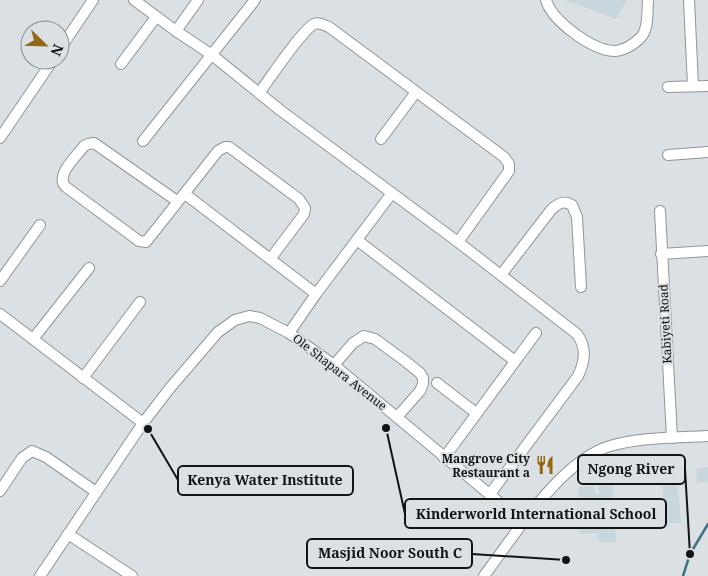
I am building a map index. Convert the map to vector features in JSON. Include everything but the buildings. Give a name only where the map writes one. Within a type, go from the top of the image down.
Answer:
[{"type":"street","points":[[70,34],[93,0]]},
{"type":"street","points":[[134,0],[212,55],[259,93],[577,334],[584,350],[583,363],[578,376],[490,494]]},
{"type":"street","points":[[176,31],[198,0]]},
{"type":"street","points":[[143,141],[255,0]]},
{"type":"street","points":[[546,0],[560,21],[585,41],[614,51],[625,48],[642,37],[645,30],[648,0]]},
{"type":"street","points":[[689,0],[693,86]]},
{"type":"street","points":[[121,64],[156,17]]},
{"type":"street","points":[[259,93],[302,36],[312,25],[320,23],[329,27],[504,157],[510,168],[506,176],[458,242]]},
{"type":"street","points":[[0,138],[46,70]]},
{"type":"street","points":[[668,87],[708,86]]},
{"type":"street","points":[[381,139],[416,92]]},
{"type":"street","points":[[271,258],[304,214],[305,208],[298,199],[231,148],[226,146],[218,151],[181,197],[148,240],[143,242],[139,241],[66,187],[62,183],[65,171],[84,146],[94,143],[181,197],[271,258],[316,294]]},
{"type":"street","points":[[668,155],[708,152]]},
{"type":"street","points":[[289,332],[392,193]]},
{"type":"street","points":[[501,275],[551,210],[564,202],[572,206],[577,217],[581,287]]},
{"type":"street","name":"Kabiyeti Road","points":[[660,211],[672,438]]},
{"type":"street","points":[[0,281],[40,225]]},
{"type":"street","points":[[357,240],[515,361]]},
{"type":"street","points":[[661,254],[708,251]]},
{"type":"street","points":[[33,339],[89,268]]},
{"type":"street","points":[[83,378],[140,302]]},
{"type":"street","points":[[0,314],[143,423]]},
{"type":"street","name":"Ole Shapara Avenue","points":[[40,576],[143,423],[194,358],[226,325],[244,317],[256,316],[289,332],[334,365],[524,523]]},
{"type":"street","points":[[444,458],[536,333]]},
{"type":"street","points":[[334,365],[353,343],[364,336],[369,336],[420,373],[422,388],[397,417]]},
{"type":"street","points":[[437,383],[476,413]]},
{"type":"street","points":[[484,576],[555,485],[585,458],[609,447],[648,439],[708,436]]},
{"type":"street","points":[[0,491],[22,458],[32,451],[46,457],[96,492]]},
{"type":"street","points":[[68,534],[132,576]]},
{"type":"shaded area","points":[[565,0],[627,0],[616,19]]},
{"type":"shaded area","points":[[708,467],[708,482],[697,483],[696,468]]},
{"type":"shaded area","points":[[662,471],[676,471],[681,523],[664,523]]},
{"type":"shaded area","points":[[612,480],[616,542],[599,542],[597,533],[580,534],[578,487],[594,486],[595,494],[599,494],[598,481]]},
{"type":"waterway","points":[[683,576],[690,554],[708,524]]},
{"type":"place","name":"Kinderworld International School","points":[[386,428]]},
{"type":"place","name":"Kenya Water Institute","points":[[148,429]]},
{"type":"place","name":"Mangrove City Restaurant a","points":[[545,465]]},
{"type":"place","name":"Ngong River","points":[[690,554]]},
{"type":"place","name":"Masjid Noor South C","points":[[566,560]]}]
